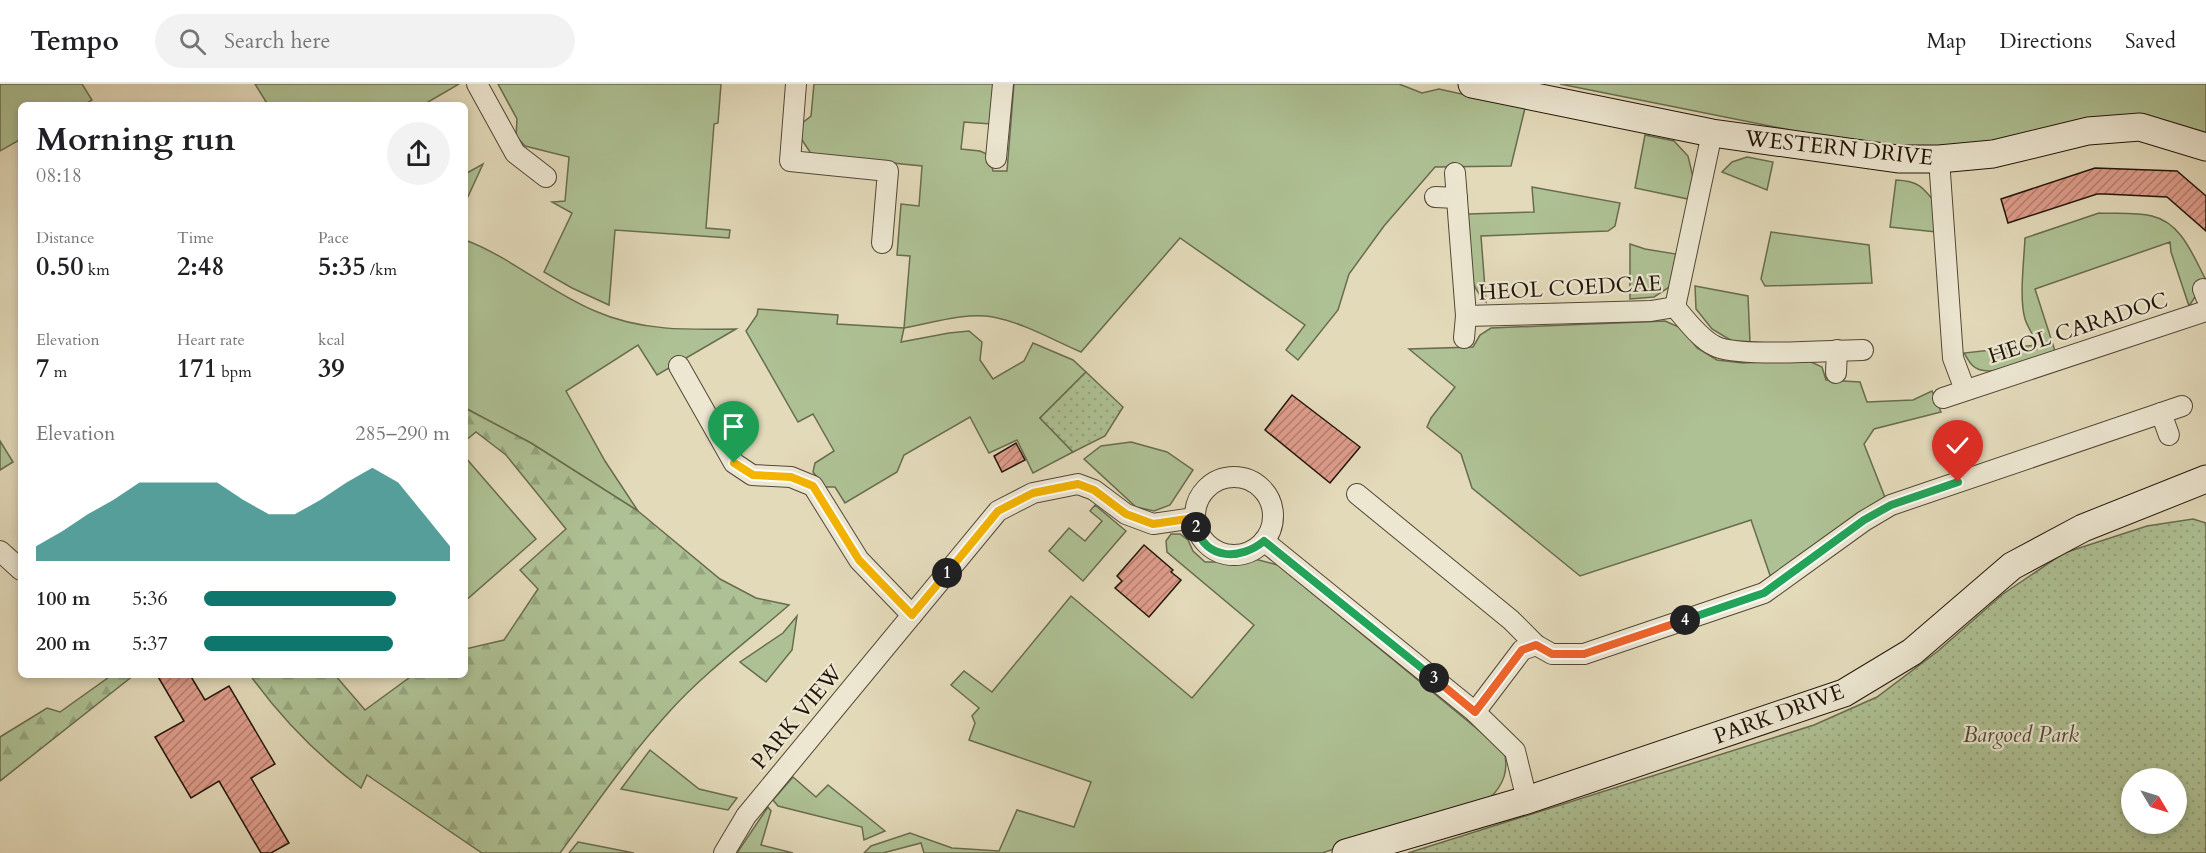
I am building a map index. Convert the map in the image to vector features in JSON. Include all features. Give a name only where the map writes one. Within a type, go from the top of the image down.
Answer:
[{"type":"street","points":[[477,84],[515,153],[546,177]]},
{"type":"street","points":[[796,84],[790,161],[888,171],[882,243]]},
{"type":"street","points":[[996,158],[1003,84]]},
{"type":"street","name":"WESTERN DRIVE","points":[[1472,84],[1712,133],[1898,159],[1939,159],[1993,153],[2088,131],[2140,128],[2206,147]]},
{"type":"street","name":"HEOL COEDCAE","points":[[1675,307],[1712,133]]},
{"type":"street","name":"HEOL CARADOC","points":[[1939,159],[1953,358],[1965,390]]},
{"type":"street","name":"HEOL COEDCAE","points":[[1455,173],[1466,316],[1464,338]]},
{"type":"street","points":[[1435,197],[1457,198]]},
{"type":"street","name":"HEOL COEDCAE","points":[[1466,316],[1651,312],[1675,307]]},
{"type":"street","name":"HEOL COEDCAE","points":[[1675,307],[1689,324],[1715,346],[1742,352],[1863,350]]},
{"type":"street","name":"HEOL CARADOC","points":[[1943,398],[2206,311]]},
{"type":"street","points":[[1836,373],[1837,350]]},
{"type":"street","points":[[679,366],[734,463],[753,475],[791,477],[813,486],[859,560],[912,615]]},
{"type":"street","points":[[1357,494],[1511,620],[1536,645],[1552,654],[1584,654],[1764,593],[1864,520],[1891,505],[2182,406]]},
{"type":"street","points":[[2161,414],[2169,435]]},
{"type":"street","points":[[1231,476],[1244,477],[1256,483],[1271,503],[1273,517],[1271,530],[1264,541],[1254,550],[1228,555],[1204,542],[1197,531],[1194,518],[1200,495],[1208,486],[1231,476]]},
{"type":"street","name":"PARK DRIVE","points":[[1346,853],[1527,800],[1844,693],[1912,652],[2012,566],[2083,528],[2206,479]]},
{"type":"street","name":"PARK VIEW","points":[[724,853],[746,816],[998,511],[1033,493],[1078,484],[1094,490],[1126,514],[1153,524],[1194,518]]},
{"type":"street","points":[[1264,541],[1475,712],[1515,751],[1527,800]]},
{"type":"street","points":[[0,551],[18,567]]},
{"type":"street","points":[[1475,712],[1522,650],[1536,645]]},
{"type":"green space","points":[[0,84],[82,84],[92,100],[89,102],[18,102],[18,141],[0,151]]},
{"type":"green space","points":[[255,84],[459,84],[428,102],[266,102]]},
{"type":"green space","points":[[498,84],[721,84],[718,123],[714,124],[706,228],[730,230],[729,238],[615,230],[609,305],[544,272],[572,213],[552,202],[565,201],[569,157],[525,146],[516,136],[517,119]]},
{"type":"green space","points":[[814,84],[994,84],[991,124],[964,122],[961,149],[980,151],[989,155],[993,171],[1007,171],[1014,84],[1399,84],[1422,93],[1439,89],[1525,108],[1511,166],[1435,167],[1384,226],[1349,274],[1338,310],[1298,360],[1286,350],[1305,325],[1180,238],[1081,352],[1027,328],[993,317],[960,317],[904,328],[910,256],[897,255],[901,204],[919,206],[922,166],[812,155],[800,137],[801,124],[811,116]]},
{"type":"green space","points":[[1560,84],[2206,84],[2206,135],[1987,143],[1900,152]]},
{"type":"green space","points":[[1645,135],[1674,141],[1688,156],[1693,177],[1688,199],[1635,188]]},
{"type":"green space","points":[[1747,157],[1773,162],[1767,190],[1722,172],[1732,162]]},
{"type":"green space","points":[[483,164],[468,196],[468,172]]},
{"type":"green space","points":[[1896,180],[1920,186],[1937,205],[1936,232],[1890,227]]},
{"type":"green space","points":[[1532,187],[1620,203],[1615,226],[1608,231],[1481,236],[1486,302],[1479,294],[1470,273],[1468,214],[1534,212]]},
{"type":"green space","points":[[2099,213],[2152,216],[2162,220],[2179,233],[2206,280],[2197,285],[2195,297],[2189,306],[2171,252],[2170,242],[2035,289],[2055,351],[2000,370],[1979,370],[1972,365],[1964,353],[2037,345],[2023,310],[2025,238]]},
{"type":"green space","points":[[1771,232],[1869,245],[1872,283],[1765,286],[1761,279]]},
{"type":"green space","points":[[468,241],[498,255],[562,295],[612,318],[664,328],[736,329],[657,375],[638,345],[566,391],[605,461],[638,511],[531,443],[468,410]]},
{"type":"green space","points":[[1630,244],[1676,254],[1671,286],[1654,297],[1630,299]]},
{"type":"green space","points":[[1695,286],[1748,296],[1750,343],[1732,341],[1712,329],[1696,309]]},
{"type":"green space","points":[[758,309],[838,315],[837,324],[904,328],[901,342],[969,331],[982,342],[980,360],[993,379],[1024,361],[1033,343],[1073,360],[1086,372],[1040,418],[1073,452],[1033,473],[1017,440],[989,453],[970,417],[904,455],[897,472],[845,503],[835,487],[825,487],[813,472],[815,463],[834,451],[813,414],[798,422],[746,331],[757,315]]},
{"type":"green space","points":[[1665,321],[1681,328],[1697,348],[1717,360],[1743,363],[1807,360],[1822,367],[1826,380],[1860,382],[1867,402],[1913,400],[1932,391],[1941,412],[1874,429],[1864,444],[1886,500],[1772,581],[1751,520],[1580,576],[1472,488],[1461,454],[1427,427],[1431,418],[1455,387],[1409,349],[1473,347],[1480,335],[1491,328]]},
{"type":"green space","points":[[1086,372],[1123,407],[1105,436],[1073,452],[1040,418]]},
{"type":"green space","points":[[468,410],[531,443],[638,511],[720,579],[756,598],[789,605],[712,670],[669,712],[626,763],[560,853],[482,853],[367,775],[361,788],[301,736],[252,678],[338,678],[365,710],[409,678],[468,678],[468,648],[504,640],[538,589],[520,570],[566,529],[506,455],[476,432],[468,439]]},
{"type":"green space","points":[[0,441],[13,462],[0,470]]},
{"type":"green space","points":[[1131,442],[1167,452],[1193,470],[1170,505],[1154,511],[1136,507],[1084,459],[1101,446]]},
{"type":"green space","points":[[468,460],[536,539],[468,598]]},
{"type":"green space","points":[[1095,505],[1126,531],[1083,581],[1049,551],[1069,528],[1085,541],[1102,521],[1090,511]]},
{"type":"green space","name":"Bargoed Park","points":[[2193,519],[2206,523],[2206,853],[1408,853],[1814,725],[1877,697],[1938,651],[2003,594],[2064,553],[2147,526]]},
{"type":"green space","points":[[1171,534],[1180,534],[1188,540],[1193,551],[1205,562],[1241,562],[1255,559],[1278,565],[1504,751],[1506,764],[1504,776],[1495,793],[1490,798],[1322,853],[924,853],[921,843],[883,853],[864,853],[871,846],[910,833],[952,848],[999,851],[1017,810],[1074,827],[1091,782],[969,740],[975,723],[972,716],[979,708],[951,685],[964,671],[992,692],[1071,596],[1192,698],[1254,625],[1167,552],[1166,541]]},
{"type":"green space","points":[[797,616],[792,650],[766,682],[740,662],[783,633]]},
{"type":"green space","points":[[108,678],[130,678],[0,781],[0,737],[47,708],[60,712]]},
{"type":"green space","points":[[650,750],[699,789],[737,798],[728,810],[621,789]]},
{"type":"green space","points":[[793,777],[816,797],[828,785],[885,831],[864,840],[862,827],[778,806],[773,800]]},
{"type":"green space","points":[[768,807],[771,811],[761,845],[793,853],[737,853]]},
{"type":"green space","points":[[578,842],[634,853],[569,853]]},
{"type":"building","points":[[2095,168],[2177,171],[2206,196],[2206,231],[2167,197],[2105,194],[2097,194],[2008,223],[2001,199]]},
{"type":"building","points":[[1292,395],[1360,447],[1330,483],[1265,430]]},
{"type":"building","points":[[1016,443],[1025,460],[1002,472],[994,456]]},
{"type":"building","points":[[1144,545],[1181,580],[1149,617],[1115,588],[1122,581],[1117,576]]},
{"type":"building","points":[[159,678],[192,678],[205,700],[229,686],[275,764],[251,778],[289,843],[271,853],[261,853],[219,781],[191,798],[155,737],[184,721]]},
{"type":"route","points":[[734,463],[753,475],[791,477],[813,486],[859,560],[912,615],[998,511],[1033,493],[1078,484],[1094,490],[1126,514],[1153,524],[1194,518],[1197,531],[1204,542],[1228,555],[1254,550],[1264,541],[1475,712],[1522,650],[1536,645],[1552,654],[1584,654],[1764,593],[1864,520],[1891,505],[1958,482]]}]
